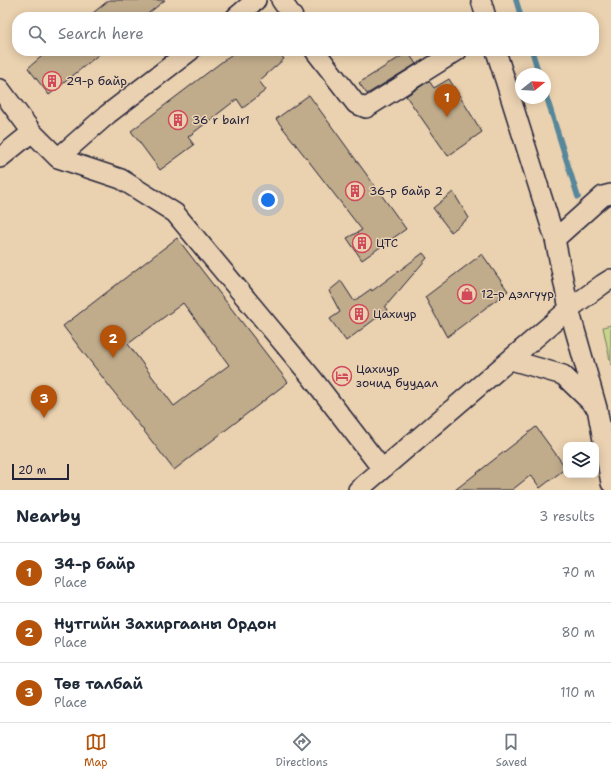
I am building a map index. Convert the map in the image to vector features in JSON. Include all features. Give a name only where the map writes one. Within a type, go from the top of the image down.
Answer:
[{"type":"street","points":[[242,12],[256,0]]},
{"type":"street","points":[[281,0],[289,12]]},
{"type":"street","points":[[481,0],[485,12]]},
{"type":"street","points":[[58,158],[108,114],[183,56]]},
{"type":"street","points":[[319,56],[356,104],[366,108],[449,56]]},
{"type":"street","points":[[498,56],[555,239],[569,309],[597,408],[611,483]]},
{"type":"street","points":[[0,89],[32,132],[58,158],[121,180],[175,212],[315,382],[382,469]]},
{"type":"street","points":[[0,158],[32,132]]},
{"type":"street","points":[[555,239],[603,196],[611,194]]},
{"type":"street","points":[[358,490],[569,309],[611,279]]},
{"type":"street","points":[[511,360],[563,375],[597,408]]},
{"type":"green space","points":[[611,325],[611,365],[603,327]]},
{"type":"building","points":[[109,0],[165,0],[150,12],[94,12]]},
{"type":"building","name":"29-р байр","points":[[42,56],[97,56],[49,95],[28,68]]},
{"type":"building","name":"36 r bair1","points":[[229,56],[282,56],[284,59],[259,81],[266,90],[243,108],[237,99],[188,137],[194,145],[160,170],[131,131]]},
{"type":"building","points":[[402,56],[411,56],[416,64],[367,94],[359,83]]},
{"type":"building","points":[[449,79],[482,132],[448,156],[406,96],[429,81],[434,88]]},
{"type":"building","name":"36-р байр 2","points":[[309,95],[406,229],[362,260],[347,238],[362,230],[276,119]]},
{"type":"building","points":[[453,192],[469,218],[451,232],[433,208]]},
{"type":"building","points":[[177,238],[288,382],[174,470],[63,326]],"holes":[[[183,303],[229,365],[174,406],[128,344]]]},
{"type":"building","points":[[423,253],[427,258],[385,307],[387,310],[346,341],[330,319],[340,312],[329,291],[341,281],[354,301],[371,289],[372,291]]},
{"type":"building","name":"12-р дэлгүүр","points":[[482,254],[508,291],[447,337],[425,297]]},
{"type":"building","points":[[536,427],[563,464],[563,470],[540,488],[531,475],[512,490],[455,490]]},
{"type":"waterway","points":[[516,0],[520,12]]},
{"type":"waterway","points":[[534,56],[537,68]]},
{"type":"waterway","points":[[549,104],[578,197]]},
{"type":"place","name":"29-р байр","points":[[52,81]]},
{"type":"place","name":"34-р байр","points":[[447,117]]},
{"type":"place","name":"36 r bair1","points":[[178,120]]},
{"type":"place","name":"36-р байр 2","points":[[355,191]]},
{"type":"place","name":"ЦТС","points":[[362,243]]},
{"type":"place","name":"12-р дэлгүүр","points":[[467,294]]},
{"type":"place","name":"Цахиур","points":[[359,314]]},
{"type":"place","name":"Нутгийн Захиргааны Ордон","points":[[113,358]]},
{"type":"place","name":"Цахиур зочид буудал","points":[[342,376]]},
{"type":"place","name":"Төв талбай","points":[[44,418]]}]
